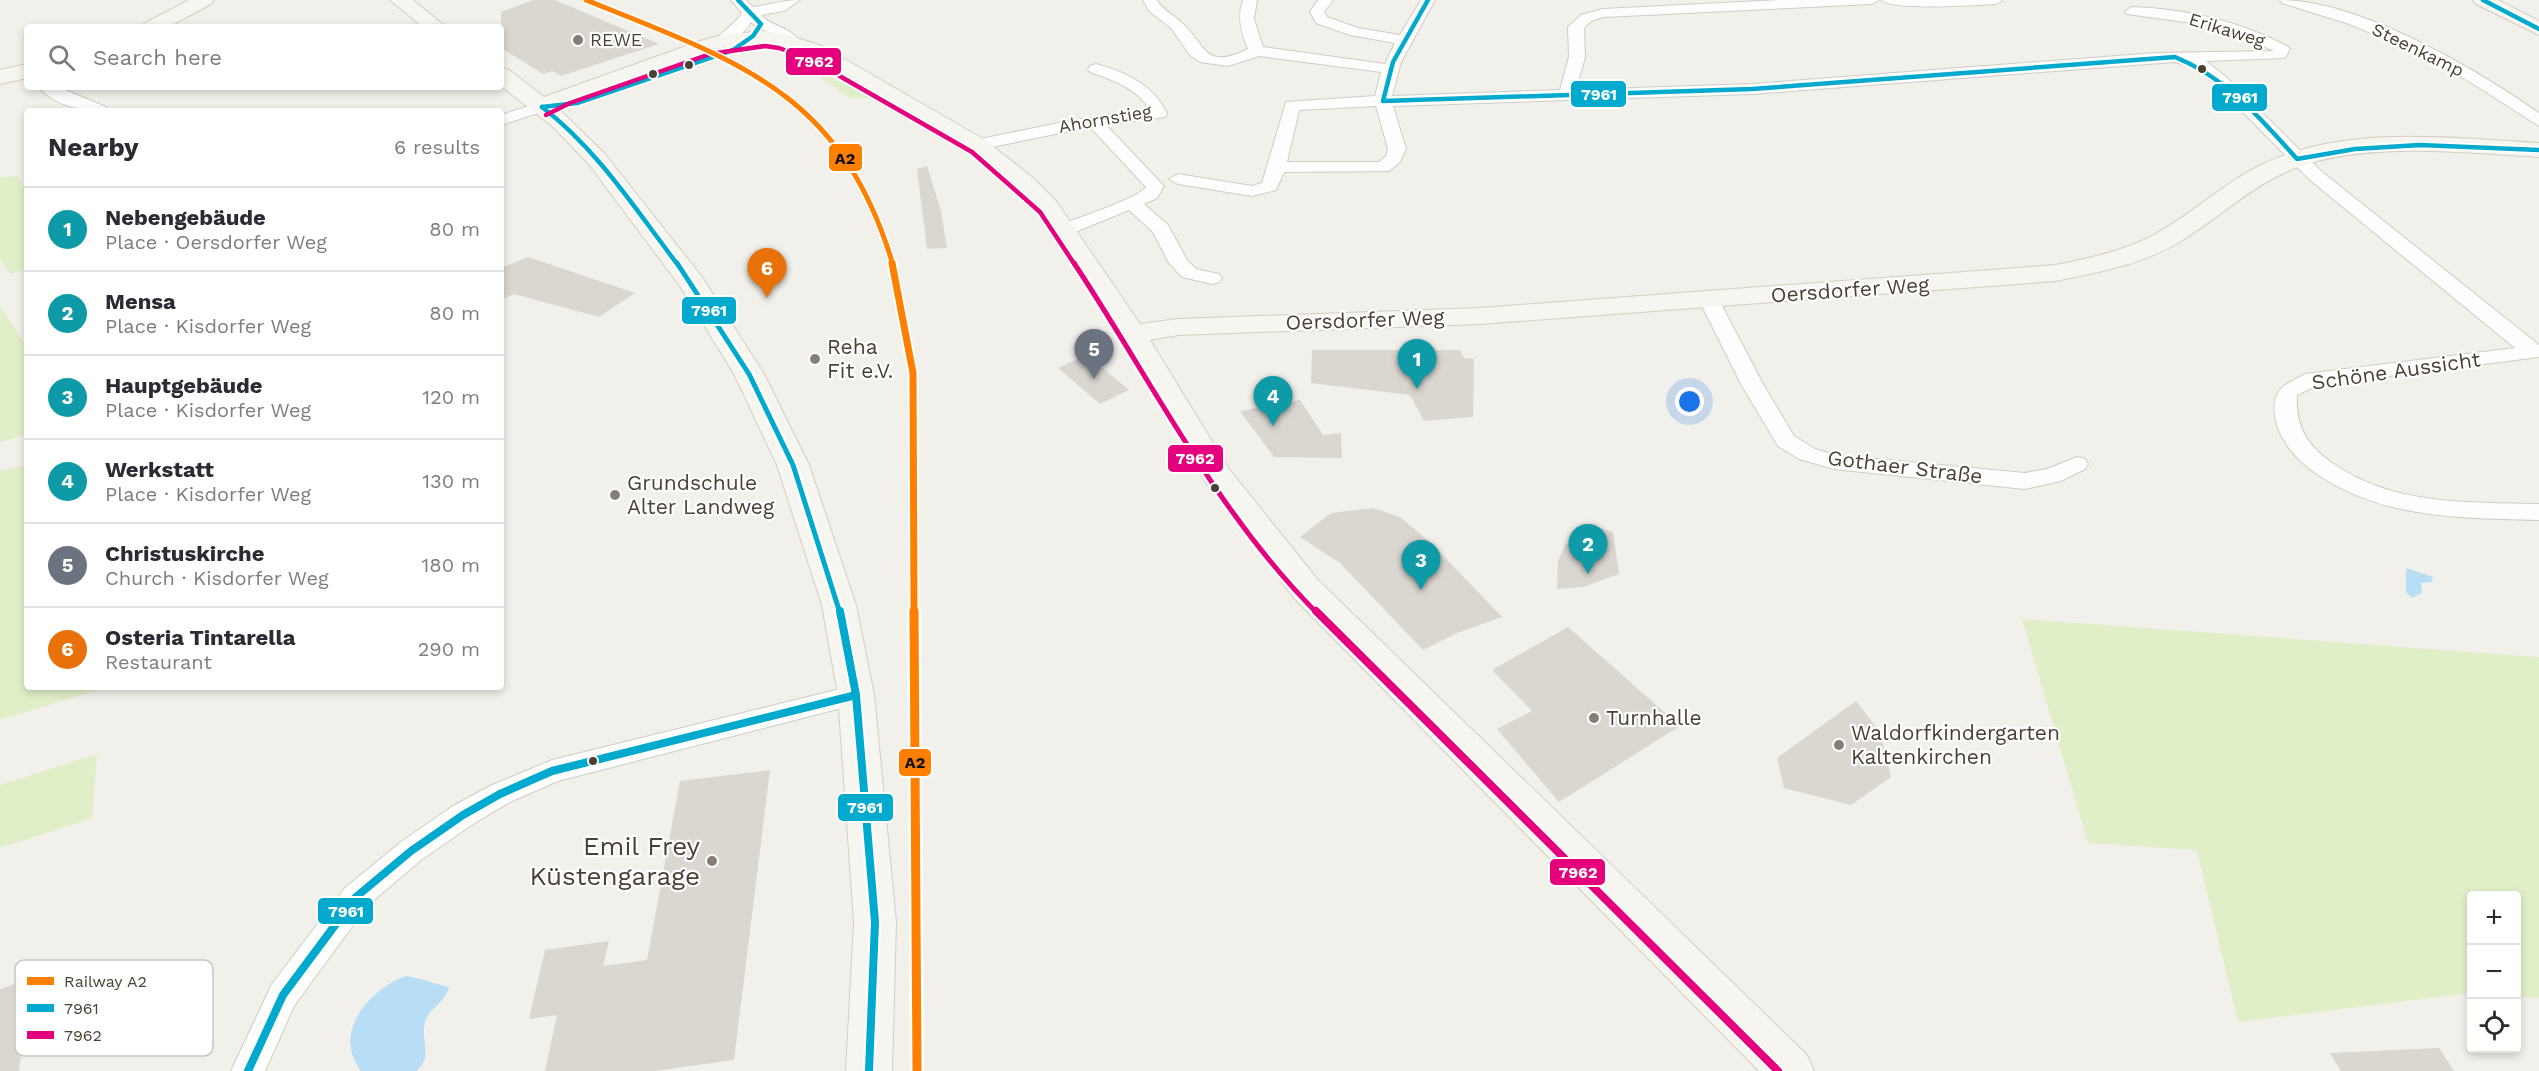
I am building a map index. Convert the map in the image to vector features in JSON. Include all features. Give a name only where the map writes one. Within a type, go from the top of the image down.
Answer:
[{"type":"street","points":[[400,0],[432,24]]},
{"type":"street","points":[[738,0],[754,34],[852,71],[978,145],[1039,198],[1132,334],[1217,477],[1306,590],[1791,1071]]},
{"type":"street","points":[[504,119],[542,106],[577,103],[754,34],[779,8],[793,0]]},
{"type":"street","points":[[1150,0],[1156,9],[1179,28],[1198,55],[1213,60],[1235,60],[1257,51],[1390,69]]},
{"type":"street","points":[[1250,0],[1248,27],[1257,51]]},
{"type":"street","points":[[1326,0],[1317,12],[1321,20],[1355,32],[1407,41]]},
{"type":"street","points":[[1277,167],[1383,166],[1394,158],[1397,149],[1394,132],[1383,101],[1383,86],[1428,0]]},
{"type":"street","points":[[1567,95],[1577,57],[1576,27],[1586,18],[1603,13],[1872,0]]},
{"type":"street","points":[[1889,0],[1996,0]]},
{"type":"street","name":"Steenkamp","points":[[2287,0],[2370,25],[2423,48],[2463,70],[2539,121]]},
{"type":"street","points":[[2483,0],[2539,29]]},
{"type":"street","points":[[158,24],[209,2]]},
{"type":"street","name":"Erikaweg","points":[[2132,11],[2161,12],[2238,29],[2260,37],[2282,49],[2280,55],[2229,54],[2175,57]]},
{"type":"street","points":[[1178,178],[1252,191],[1270,186],[1292,105],[1752,89],[2175,57]]},
{"type":"street","name":"Schöne Aussicht","points":[[2175,57],[2200,64],[2220,80],[2297,159],[2536,351]]},
{"type":"street","name":"Ahornstieg","points":[[978,145],[1094,122],[1159,113],[1153,99],[1141,89],[1096,69]]},
{"type":"street","points":[[0,77],[24,72]]},
{"type":"street","points":[[504,77],[559,120],[616,183],[692,283],[749,374],[794,465],[839,605],[856,695],[875,922],[869,1071]]},
{"type":"street","points":[[52,90],[65,98],[92,108]]},
{"type":"street","points":[[1063,230],[1151,195],[1155,186],[1094,122]]},
{"type":"street","name":"Oersdorfer Weg","points":[[1132,334],[1178,327],[1480,316],[2007,279],[2056,273],[2111,262],[2156,245],[2268,171],[2297,159],[2355,149],[2420,145],[2539,150]]},
{"type":"street","points":[[1132,203],[1161,229],[1179,263],[1188,273],[1212,278]]},
{"type":"street","name":"Gothaer Straße","points":[[1709,300],[1752,384],[1786,441],[1807,454],[1834,462],[2025,481],[2053,477],[2077,464]]},
{"type":"street","name":"Schöne Aussicht","points":[[2536,351],[2313,380],[2287,392],[2284,412],[2290,433],[2307,455],[2333,478],[2376,497],[2429,508],[2539,512]]},
{"type":"street","points":[[248,1071],[283,995],[356,897],[411,851],[464,814],[500,794],[552,771],[659,742],[856,695]]},
{"type":"green space","points":[[795,60],[873,98],[850,98]]},
{"type":"green space","points":[[18,176],[24,187],[24,270],[10,274],[0,259],[0,177]]},
{"type":"green space","points":[[0,306],[24,342],[24,434],[0,443]]},
{"type":"green space","points":[[24,465],[24,690],[98,690],[0,720],[0,471]]},
{"type":"green space","points":[[2022,619],[2539,657],[2539,998],[2521,996],[2521,891],[2467,891],[2467,993],[2238,1022],[2197,850],[2088,843]]},
{"type":"green space","points":[[97,754],[92,818],[0,848],[0,785]]},
{"type":"water","points":[[2406,568],[2433,577],[2432,582],[2421,583],[2422,593],[2412,598],[2406,592]]},
{"type":"water","points":[[406,976],[449,987],[445,997],[425,1022],[424,1060],[416,1071],[361,1071],[353,1057],[350,1042],[352,1028],[358,1014],[379,991]]},
{"type":"building","name":"REWE","points":[[533,0],[555,0],[659,44],[561,76],[553,71],[543,74],[504,50],[504,24],[501,24],[501,12]]},
{"type":"building","points":[[927,166],[941,211],[947,248],[927,249],[917,169]]},
{"type":"building","points":[[528,257],[635,293],[599,317],[514,294],[504,299],[504,267]]},
{"type":"building","points":[[1312,350],[1460,350],[1464,358],[1474,359],[1473,417],[1424,421],[1410,395],[1311,383]]},
{"type":"building","points":[[1087,355],[1129,390],[1100,404],[1058,368]]},
{"type":"building","points":[[1300,400],[1323,435],[1341,433],[1342,458],[1274,457],[1240,411]]},
{"type":"building","points":[[1373,508],[1400,517],[1430,542],[1502,617],[1457,633],[1423,650],[1340,563],[1300,537],[1331,513]]},
{"type":"building","points":[[1597,527],[1613,532],[1619,574],[1583,587],[1557,589],[1558,561],[1565,545]]},
{"type":"building","name":"Turnhalle","points":[[1568,627],[1680,726],[1559,802],[1497,729],[1532,711],[1492,670]]},
{"type":"building","name":"Waldorfkindergarten Kaltenkirchen","points":[[1856,701],[1880,732],[1891,777],[1851,805],[1784,788],[1777,758]]},
{"type":"building","name":"Emil Frey Küstengarage","points":[[770,770],[734,1060],[654,1071],[545,1071],[557,1015],[529,1019],[545,950],[609,941],[603,966],[647,960],[680,781]]},
{"type":"building","points":[[15,984],[15,1056],[21,1056],[19,1071],[0,1071],[0,989]]},
{"type":"building","points":[[2439,1048],[2454,1071],[2341,1071],[2330,1053]]},
{"type":"rail line","name":"A2","points":[[586,0],[712,51],[775,88],[812,118],[842,152],[865,190],[882,230],[895,274],[913,373],[917,1071]]},
{"type":"transit line","name":"7961","points":[[542,107],[577,103],[733,50],[753,36],[761,24],[738,0]]},
{"type":"transit line","name":"7961","points":[[1428,0],[1393,62],[1383,101],[1752,89],[2175,57],[2194,65],[2227,86],[2257,114],[2297,159],[2355,149],[2420,145],[2539,150]]},
{"type":"transit line","name":"7961","points":[[2483,0],[2539,29]]},
{"type":"transit line","name":"7962","points":[[546,115],[570,103],[710,54],[765,46],[779,48],[810,59],[972,152],[1018,190],[1040,212],[1124,339],[1209,481],[1299,595],[1778,1071]]},
{"type":"transit line","name":"7961","points":[[542,107],[559,120],[596,158],[692,283],[749,374],[793,465],[839,605],[856,695],[875,922],[869,1071]]},
{"type":"transit line","name":"7961","points":[[248,1071],[283,995],[356,897],[411,851],[463,815],[500,794],[552,771],[856,695]]},
{"type":"place","name":"REWE","points":[[578,40]]},
{"type":"place","name":"Osteria Tintarella","points":[[767,298]]},
{"type":"place","name":"Reha Fit e.V.","points":[[815,359]]},
{"type":"place","name":"Christuskirche","points":[[1094,379]]},
{"type":"place","name":"Nebengebäude","points":[[1417,389]]},
{"type":"place","name":"Werkstatt","points":[[1273,426]]},
{"type":"place","name":"Grundschule Alter Landweg","points":[[615,495]]},
{"type":"place","name":"Mensa","points":[[1588,574]]},
{"type":"place","name":"Hauptgebäude","points":[[1421,590]]},
{"type":"place","name":"Turnhalle","points":[[1594,718]]},
{"type":"place","name":"Waldorfkindergarten Kaltenkirchen","points":[[1839,745]]},
{"type":"place","name":"Emil Frey Küstengarage","points":[[712,861]]}]
